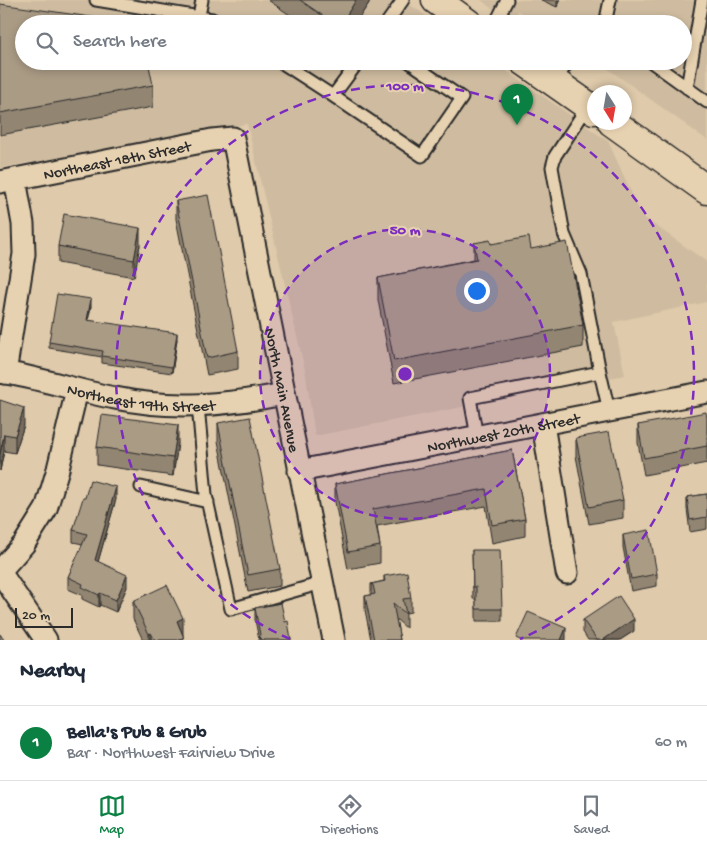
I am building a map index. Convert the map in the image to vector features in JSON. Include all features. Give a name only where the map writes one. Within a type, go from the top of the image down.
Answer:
[{"type":"street","points":[[436,0],[457,15]]},
{"type":"street","points":[[561,72],[587,103]]},
{"type":"street","points":[[623,130],[707,190]]},
{"type":"street","name":"Northeast 18th Street","points":[[8,180],[212,140],[233,138]]},
{"type":"street","name":"North Main Avenue","points":[[233,138],[334,640]]},
{"type":"street","points":[[3,372],[24,254],[23,224],[8,180]]},
{"type":"street","name":"Northeast 19th Street","points":[[3,372],[116,399],[156,404],[198,405],[247,401],[284,394]]},
{"type":"street","points":[[46,640],[0,571],[24,544],[46,509],[58,469],[77,390]]},
{"type":"street","name":"Northwest 20th Street","points":[[299,471],[707,392]]},
{"type":"street","points":[[543,424],[567,573]]},
{"type":"lane","points":[[96,0],[193,15]]},
{"type":"lane","points":[[199,15],[202,0]]},
{"type":"lane","points":[[392,15],[403,0]]},
{"type":"lane","points":[[500,15],[507,0]]},
{"type":"lane","points":[[607,15],[610,0]]},
{"type":"lane","points":[[688,88],[702,33],[702,0]]},
{"type":"lane","points":[[293,70],[422,156],[462,98],[421,70]]},
{"type":"lane","points":[[333,96],[352,70]]},
{"type":"lane","points":[[663,70],[707,102]]},
{"type":"lane","points":[[587,113],[555,156],[552,167],[564,234],[581,274],[609,411]]},
{"type":"lane","points":[[477,437],[470,398],[600,372]]},
{"type":"lane","points":[[198,405],[208,502],[231,609],[322,583]]},
{"type":"lane","points":[[141,487],[208,502]]},
{"type":"shaded area","points":[[0,0],[403,0],[425,15],[15,15],[15,70],[505,70],[587,127],[587,130],[592,130],[608,141],[642,216],[707,262],[707,302],[614,322],[625,375],[315,436],[305,370],[247,124],[0,168]]},
{"type":"shaded area","points":[[481,0],[707,0],[707,140],[610,70],[692,70],[692,15],[526,15],[518,11],[516,15],[501,15]]},
{"type":"building","points":[[300,0],[356,0],[347,15],[322,15]]},
{"type":"building","points":[[0,4],[77,15],[15,15],[15,70],[150,70],[153,85],[0,113]]},
{"type":"building","points":[[208,195],[238,351],[207,358],[176,201]]},
{"type":"building","points":[[64,214],[140,228],[134,260],[58,246]]},
{"type":"building","points":[[529,237],[531,249],[567,242],[583,325],[394,361],[378,278],[477,259],[474,243],[490,240],[491,244]]},
{"type":"building","points":[[57,294],[91,299],[87,320],[177,333],[172,367],[102,356],[103,351],[49,342]]},
{"type":"building","points":[[0,400],[24,408],[15,436],[4,434],[0,454]]},
{"type":"building","points":[[706,412],[707,446],[644,458],[638,425]]},
{"type":"building","points":[[102,415],[178,425],[173,458],[97,447]]},
{"type":"building","points":[[250,417],[280,569],[248,575],[218,423]]},
{"type":"building","points":[[609,432],[623,500],[589,507],[576,438]]},
{"type":"building","points":[[512,450],[525,519],[492,525],[486,489],[373,509],[380,546],[348,552],[335,484]]},
{"type":"building","points":[[90,480],[116,487],[95,560],[127,575],[116,600],[82,587],[83,584],[68,577],[87,534],[73,530]]},
{"type":"building","points":[[707,494],[707,517],[690,520],[687,497]]},
{"type":"building","points":[[649,530],[657,574],[631,579],[623,535]]},
{"type":"building","points":[[472,550],[500,550],[502,609],[476,609],[476,587],[473,587]]},
{"type":"building","points":[[407,572],[411,598],[403,599],[406,614],[393,603],[400,640],[374,640],[365,596],[375,594],[371,584],[385,581],[384,576]]},
{"type":"building","points":[[167,585],[183,618],[177,621],[184,638],[180,640],[155,640],[151,633],[149,634],[133,601]]},
{"type":"building","points":[[619,596],[634,619],[603,640],[597,640],[583,620]]},
{"type":"building","points":[[281,603],[285,622],[288,621],[291,640],[261,640],[255,608]]},
{"type":"building","points":[[528,612],[566,628],[561,640],[520,640],[516,638]]},
{"type":"place","name":"Bella's Pub & Grub","points":[[517,125]]}]
